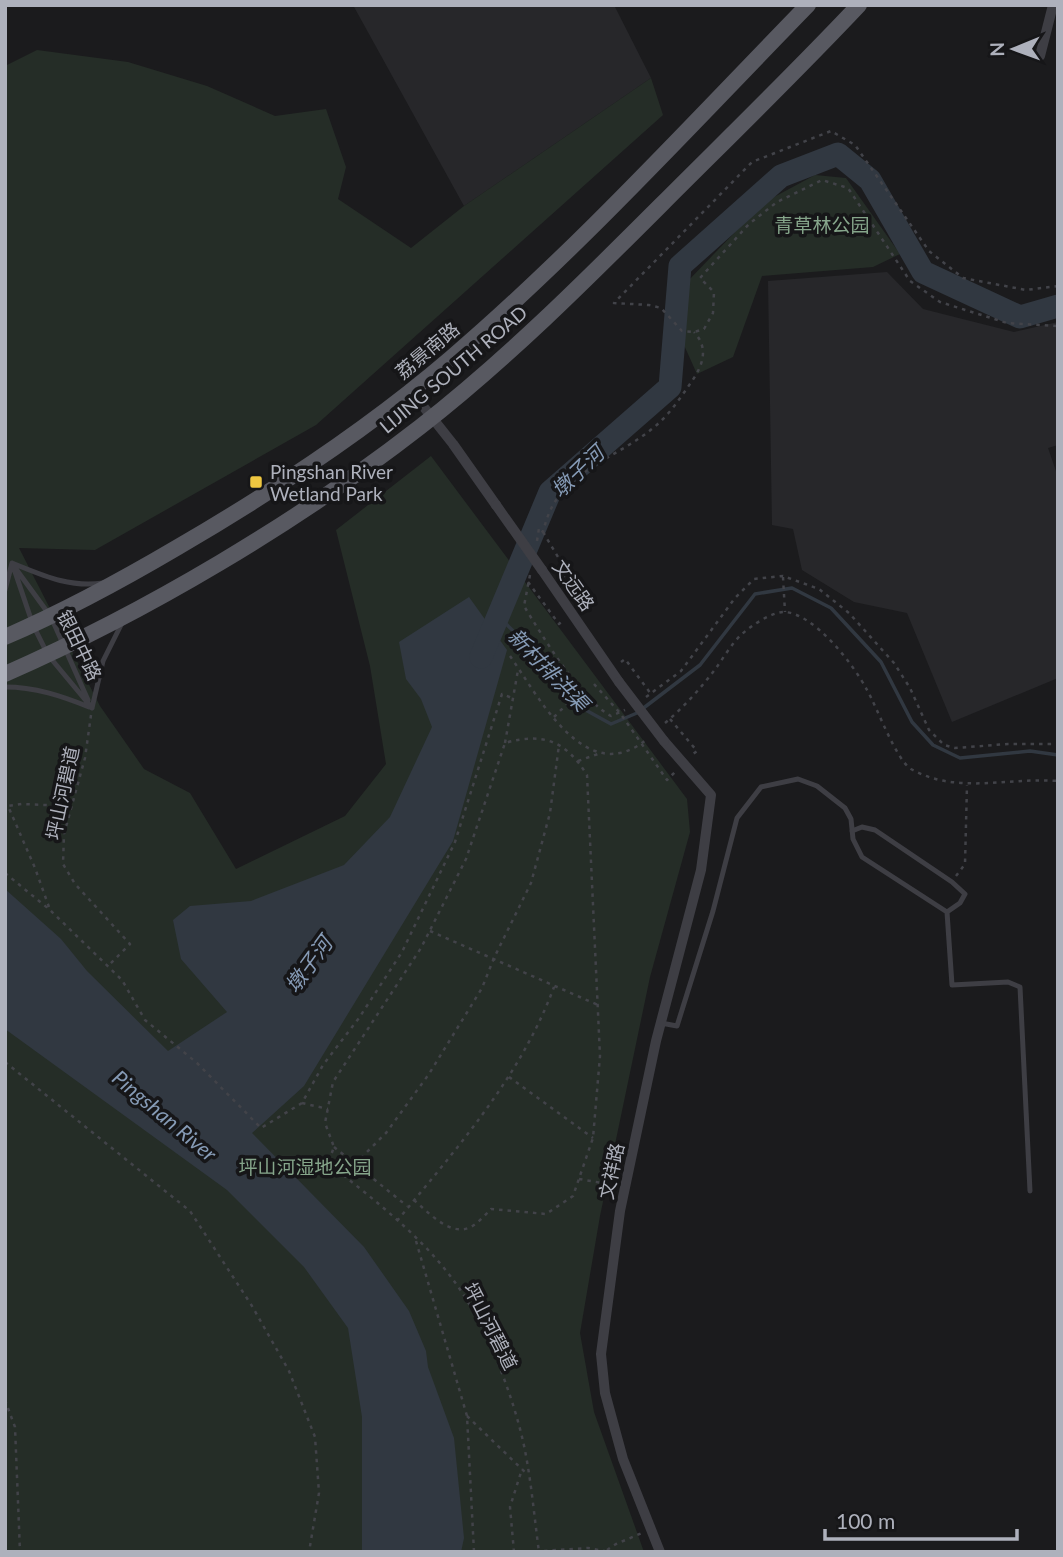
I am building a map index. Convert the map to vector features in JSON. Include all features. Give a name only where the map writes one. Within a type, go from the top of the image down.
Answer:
[{"type":"main road","name":"荔景南路","points":[[5,637],[51,617],[121,580],[243,509],[348,439],[411,391],[557,261],[808,5]]},
{"type":"main road","name":"LIJING SOUTH ROAD","points":[[5,674],[48,656],[128,614],[250,544],[368,467],[433,416],[562,302],[859,5]]},
{"type":"street","points":[[1040,56],[1053,5]]},
{"type":"street","name":"文远路","points":[[411,391],[433,416],[537,569],[619,682],[664,741],[711,795]]},
{"type":"street","name":"文祥路","points":[[660,1552],[623,1459],[605,1393],[601,1354],[625,1187],[661,1023],[701,870],[711,795]]},
{"type":"lane","points":[[5,590],[12,563],[61,583],[91,584],[121,580]]},
{"type":"lane","name":"银田中路","points":[[12,563],[51,617],[92,709]]},
{"type":"lane","name":"银田中路","points":[[12,563],[33,625],[48,656],[92,709]]},
{"type":"lane","points":[[5,687],[21,687],[50,693],[92,709],[103,662],[128,614]]},
{"type":"lane","points":[[661,1023],[677,1026],[710,923],[737,818],[761,787],[798,779],[817,786],[845,808],[851,819],[853,839],[862,857],[947,912]]},
{"type":"lane","points":[[852,831],[862,827],[875,830],[952,882],[965,894],[960,903],[947,912]]},
{"type":"lane","points":[[947,912],[952,985],[1008,982],[1020,988],[1030,1191]]},
{"type":"path","points":[[1058,286],[1026,290],[963,278],[929,251],[855,145],[831,131],[752,162],[614,303],[661,308],[682,331],[704,329],[713,313],[714,292],[700,278],[749,223],[777,202],[822,180],[848,188],[910,281],[940,302],[1007,323],[1058,326]]},
{"type":"path","points":[[543,532],[549,508],[576,479],[662,421],[680,398],[701,367],[704,349],[700,338],[694,332]]},
{"type":"path","points":[[536,542],[539,528],[568,572],[562,579]]},
{"type":"path","points":[[537,569],[528,582],[524,606],[583,692],[599,710],[611,716],[630,707]]},
{"type":"path","points":[[783,576],[785,612]]},
{"type":"path","points":[[641,700],[681,671],[735,598],[754,579],[783,576],[819,589],[849,613],[894,663],[910,688],[929,730],[944,745],[955,748],[1058,744]]},
{"type":"path","points":[[528,582],[559,624],[563,620]]},
{"type":"path","points":[[660,727],[707,679],[742,634],[775,613],[785,612],[799,615],[847,659],[867,689],[889,736],[908,767],[937,781],[967,785],[1033,779],[1058,781]]},
{"type":"path","points":[[510,656],[566,733],[600,754]]},
{"type":"path","points":[[621,662],[625,659],[651,694]]},
{"type":"path","points":[[408,1207],[334,1147],[325,1123],[333,1082],[421,948],[466,859],[505,743],[519,668]]},
{"type":"path","points":[[594,684],[620,713],[667,780],[675,772]]},
{"type":"path","points":[[553,718],[583,692]]},
{"type":"path","points":[[5,873],[108,966],[122,980],[145,1020],[197,1063],[261,1128],[302,1103],[323,1065],[359,1018],[402,952],[455,842],[502,694],[512,698]]},
{"type":"path","name":"坪山河碧道","points":[[92,709],[85,758],[64,834],[63,864],[75,884],[130,944],[108,966]]},
{"type":"path","points":[[670,719],[697,751],[693,754]]},
{"type":"path","points":[[578,761],[618,752],[641,743],[651,735]]},
{"type":"path","points":[[414,1200],[441,1223],[463,1230],[473,1227],[491,1209],[546,1214],[573,1196],[593,1138],[600,1056],[587,775],[578,761],[550,739],[525,737],[505,743]]},
{"type":"path","points":[[355,1164],[386,1133],[429,1074],[482,988],[531,883],[550,813],[559,746]]},
{"type":"path","points":[[952,882],[965,864],[967,785]]},
{"type":"path","points":[[50,911],[8,806],[71,806]]},
{"type":"path","points":[[430,930],[598,1005]]},
{"type":"path","points":[[397,1221],[460,1146],[509,1077],[541,1021],[554,987]]},
{"type":"path","points":[[5,1062],[190,1210],[252,1306],[289,1371],[314,1437],[318,1493],[309,1552]]},
{"type":"path","points":[[509,1077],[593,1138]]},
{"type":"path","points":[[302,1103],[328,1110]]},
{"type":"path","name":"坪山河碧道","points":[[334,1147],[328,1163],[386,1209],[440,1264],[467,1301],[492,1353],[523,1440],[539,1551]]},
{"type":"path","points":[[579,1179],[625,1187]]},
{"type":"path","points":[[416,1240],[467,1416],[474,1552]]},
{"type":"path","points":[[5,1399],[15,1427],[20,1552]]},
{"type":"path","points":[[467,1416],[528,1475]]},
{"type":"path","points":[[514,1552],[510,1507],[522,1469]]},
{"type":"path","points":[[527,1552],[608,1551],[615,1544],[651,1529]]},
{"type":"shaded area","points":[[353,5],[614,5],[651,78],[464,206]]},
{"type":"shaded area","points":[[887,272],[923,309],[1014,332],[1058,322],[1058,445],[1048,448],[1058,477],[1058,678],[952,722],[907,613],[854,602],[802,570],[793,529],[772,525],[768,281]]},
{"type":"green space","name":"坪山河湿地公园","points":[[37,50],[128,62],[207,86],[275,116],[326,109],[346,167],[338,199],[411,248],[464,206],[651,78],[663,115],[316,425],[95,550],[19,548],[100,706],[144,769],[190,793],[236,869],[345,816],[386,764],[370,666],[336,530],[431,456],[687,799],[690,832],[650,977],[600,1216],[580,1333],[594,1412],[644,1552],[5,1552],[5,66]]},
{"type":"green space","name":"青草林公园","points":[[815,175],[846,178],[900,254],[873,267],[762,276],[733,357],[697,374],[679,334],[686,283],[763,203]]},
{"type":"water","name":"Pingshan River","points":[[469,597],[507,650],[453,841],[304,1086],[252,1133],[364,1247],[409,1311],[426,1351],[428,1367],[454,1438],[464,1538],[461,1552],[362,1552],[362,1417],[348,1328],[304,1267],[227,1190],[5,1029],[5,889],[61,939],[87,971],[168,1051],[227,1012],[181,959],[173,920],[190,906],[251,901],[344,865],[390,817],[432,727],[421,699],[406,679],[399,642]]},
{"type":"waterway","name":"墩子河","points":[[481,657],[550,492],[670,387],[680,266],[781,176],[838,154],[870,180],[923,272],[1020,317],[1058,306]]},
{"type":"waterway","name":"新村排洪渠","points":[[498,616],[559,676],[582,708],[611,724],[637,713],[700,665],[755,594],[792,588],[831,608],[881,662],[912,722],[933,745],[960,758],[1030,751],[1058,755]]},
{"type":"place","name":"Pingshan River Wetland Park","points":[[256,482]]}]
